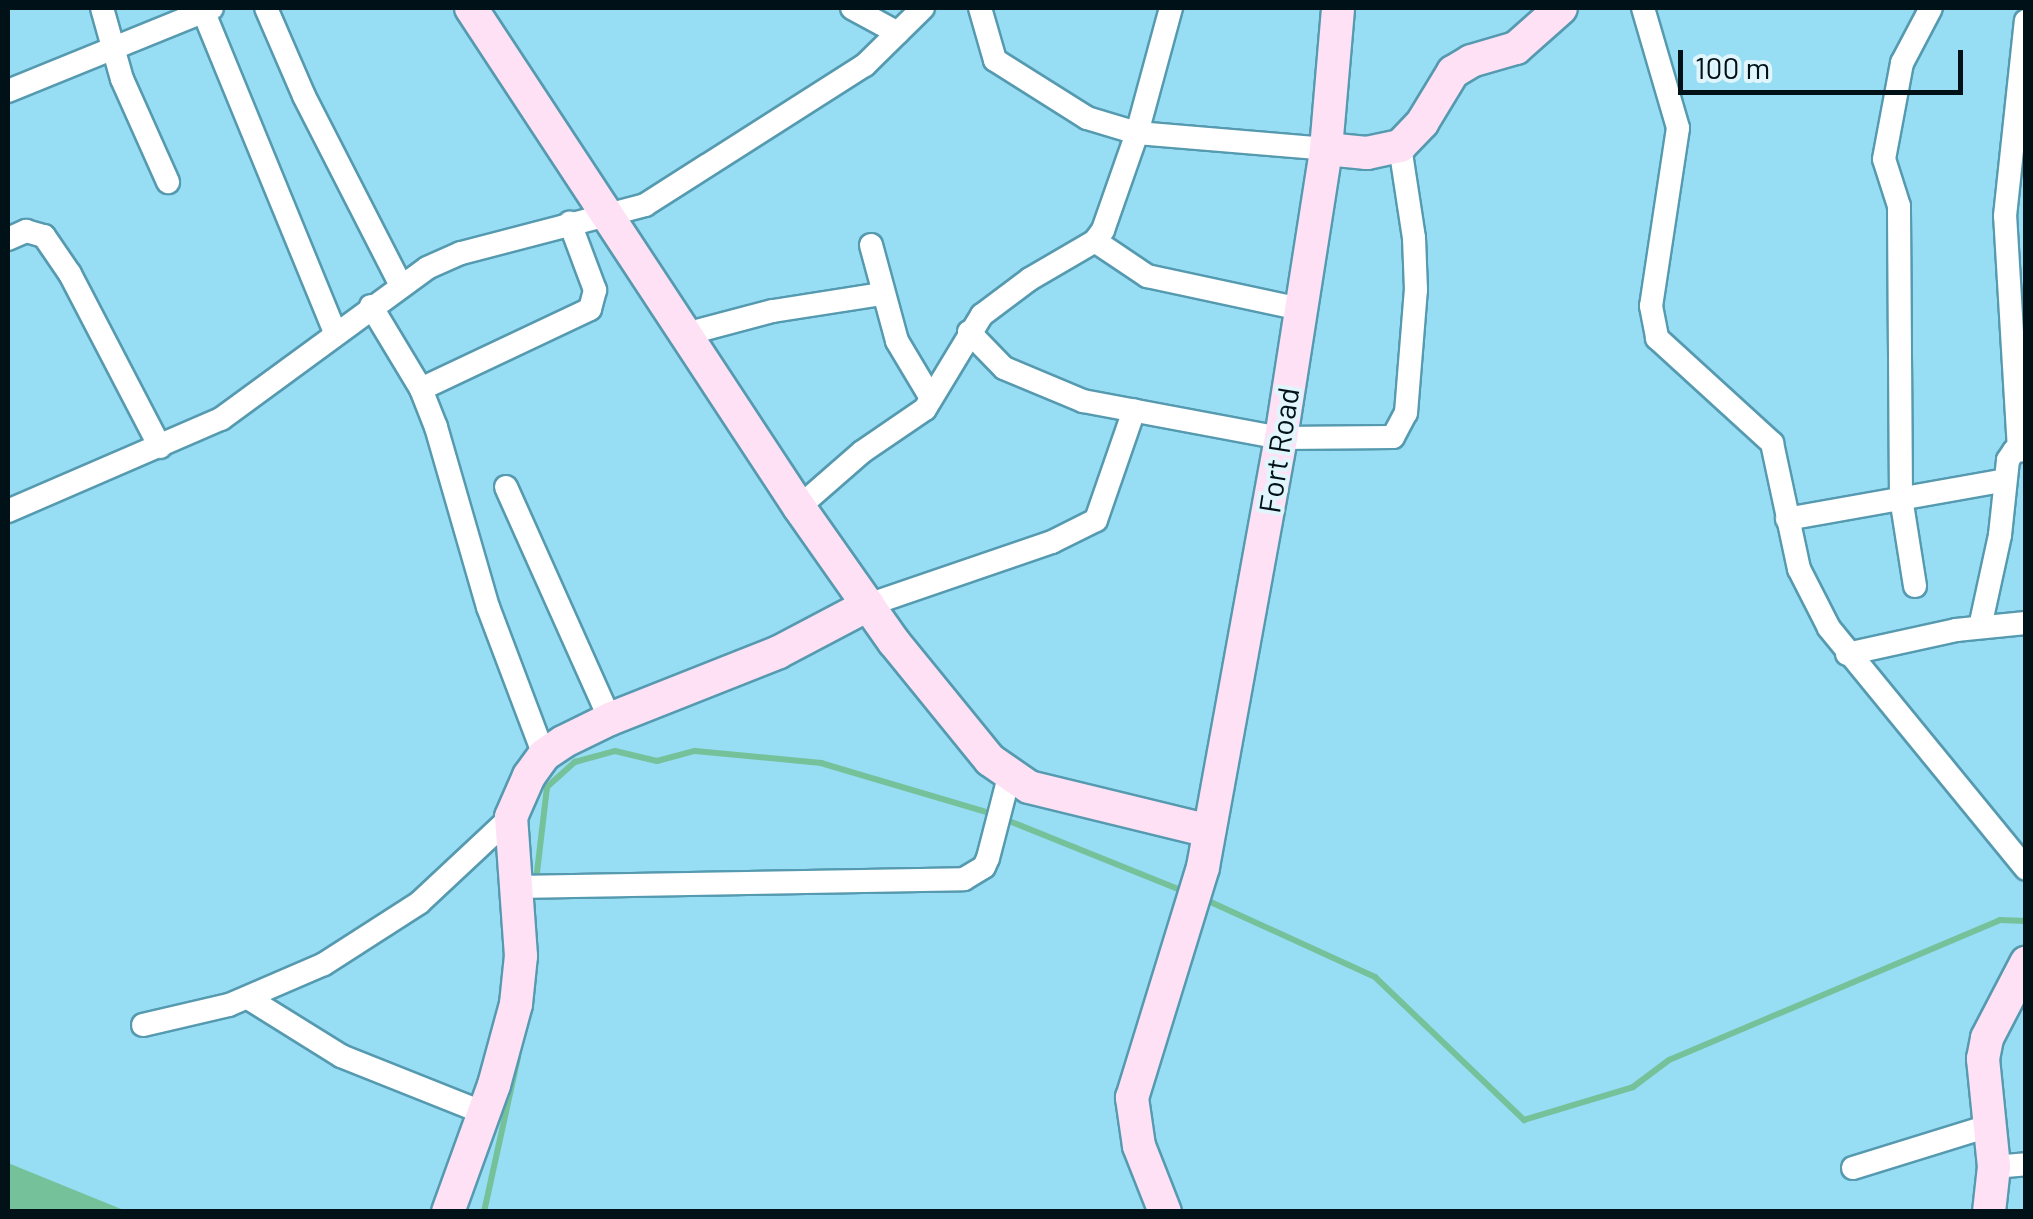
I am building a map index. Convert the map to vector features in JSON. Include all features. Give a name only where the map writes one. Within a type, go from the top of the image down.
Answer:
[{"type":"street","points":[[102,8],[122,79],[168,182]]},
{"type":"street","points":[[266,8],[304,96],[400,284]]},
{"type":"street","points":[[471,8],[799,507],[868,605],[978,746],[1009,778],[1054,795],[1209,831]]},
{"type":"street","points":[[852,8],[898,33]]},
{"type":"street","points":[[8,511],[220,419],[400,284],[461,253],[604,213],[636,209],[775,126],[864,65],[923,8]]},
{"type":"street","points":[[980,8],[990,52],[1006,69],[1072,111],[1137,132],[1368,153],[1400,146],[1422,123],[1454,72],[1471,61],[1516,48],[1562,8]]},
{"type":"street","points":[[799,507],[862,452],[925,409],[968,332],[997,302],[1094,242],[1110,214],[1137,132],[1170,8]]},
{"type":"street","name":"Fort Road","points":[[1165,1212],[1138,1146],[1132,1098],[1195,897],[1209,831],[1281,438],[1326,149],[1338,8]]},
{"type":"street","points":[[1643,8],[1678,128],[1651,306],[1653,324],[1665,348],[1772,442],[1799,569],[1847,654],[2026,869]]},
{"type":"street","points":[[1915,586],[1901,498],[1899,206],[1884,160],[1902,62],[1931,8]]},
{"type":"street","points":[[8,91],[205,9],[336,334]]},
{"type":"street","points":[[1980,627],[2000,535],[2010,455],[2022,450],[2005,216],[2026,21]]},
{"type":"street","points":[[968,332],[1004,368],[1052,391],[1281,438],[1380,440],[1399,434],[1406,412],[1416,290],[1414,238],[1400,146]]},
{"type":"street","points":[[421,389],[590,309],[594,290],[570,222]]},
{"type":"street","points":[[8,238],[26,231],[44,236],[70,274],[160,446]]},
{"type":"street","points":[[1094,242],[1148,276],[1301,309]]},
{"type":"street","points":[[871,245],[881,294],[897,341],[931,398]]},
{"type":"street","points":[[682,334],[773,311],[881,294]]},
{"type":"street","points":[[371,306],[421,389],[488,607],[544,755]]},
{"type":"street","points":[[448,1212],[484,1113],[516,1004],[521,956],[511,816],[517,796],[544,755],[610,719],[779,652],[868,605],[1052,542],[1096,520],[1134,410]]},
{"type":"street","points":[[1786,520],[2006,480]]},
{"type":"street","points":[[506,487],[610,719]]},
{"type":"street","points":[[1847,654],[1980,627],[2026,623]]},
{"type":"street","points":[[516,887],[964,879],[984,868],[1009,778]]},
{"type":"street","points":[[143,1025],[248,998],[324,964],[419,903],[511,816]]},
{"type":"street","points":[[1989,1212],[2010,1166],[1989,1126],[1983,1080],[1985,1048],[2026,962]]},
{"type":"street","points":[[248,998],[341,1056],[484,1113]]},
{"type":"street","points":[[1853,1168],[1989,1126]]},
{"type":"shaded area","points":[[8,1163],[126,1211],[8,1211]]},
{"type":"waterway","points":[[536,881],[547,787],[575,762],[615,751],[657,761],[695,751],[821,763],[993,814]]},
{"type":"waterway","points":[[1004,819],[1183,891]]},
{"type":"waterway","points":[[1204,899],[1375,977],[1524,1120],[1633,1087],[1669,1060],[2000,920],[2026,921]]},
{"type":"waterway","points":[[484,1212],[518,1057]]}]
